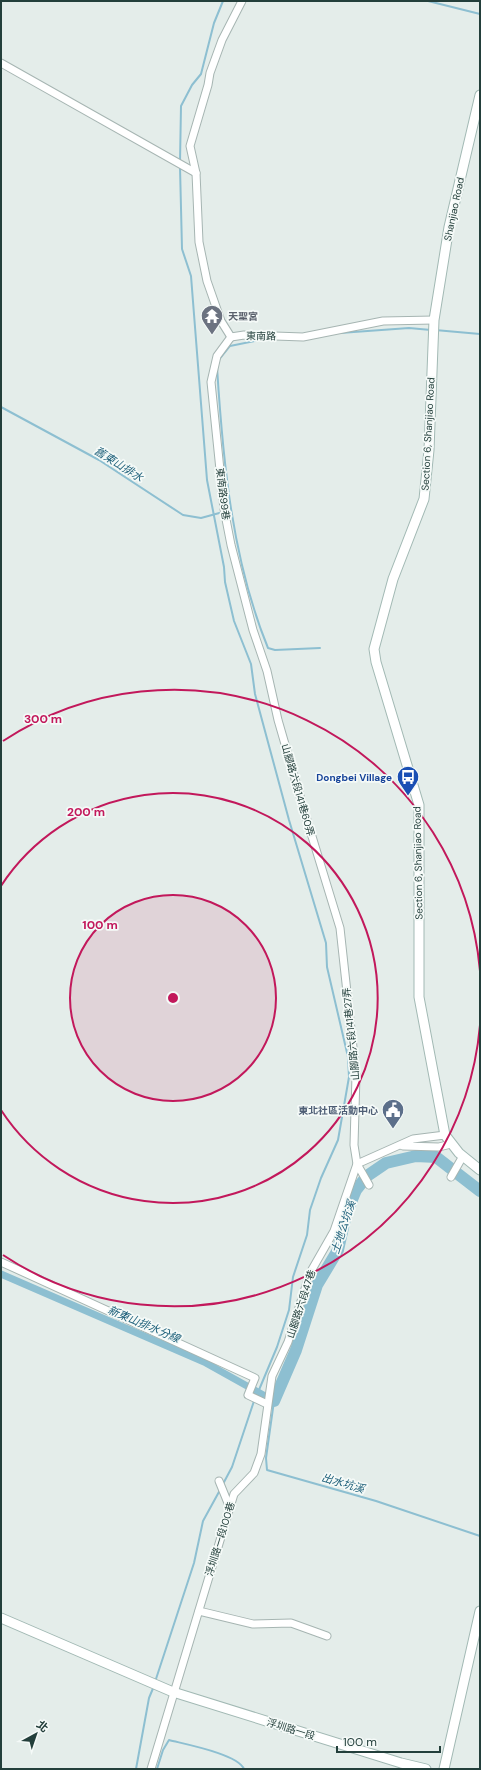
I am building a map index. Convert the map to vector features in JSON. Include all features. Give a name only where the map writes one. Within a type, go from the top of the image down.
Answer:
[{"type":"main road","name":"Shanjiao Road","points":[[432,338],[449,227],[480,95]]},
{"type":"main road","name":"Section 6, Shanjiao Road","points":[[432,338],[429,450],[424,499],[393,579],[374,649],[376,662],[419,805],[419,997],[445,1135],[451,1144],[480,1170]]},
{"type":"main road","points":[[444,1769],[480,1611]]},
{"type":"main road","name":"浮圳路一段","points":[[1,1618],[173,1692],[402,1763],[426,1769]]},
{"type":"street","name":"東南路","points":[[242,1],[222,40],[210,73],[208,85],[190,146],[196,173],[199,242],[210,288],[221,321],[231,337],[244,335],[303,337],[383,321],[434,322]]},
{"type":"street","points":[[1,64],[196,173]]},
{"type":"street","name":"東南路99巷","points":[[231,337],[218,356],[211,382],[224,508],[231,545],[253,630],[261,652]]},
{"type":"street","name":"山腳路六段141巷60弄","points":[[261,652],[282,736],[340,928]]},
{"type":"street","name":"山腳路六段141巷27弄","points":[[340,928],[356,1075],[354,1145],[357,1164]]},
{"type":"street","points":[[369,1185],[357,1164],[401,1146],[413,1139],[445,1135]]},
{"type":"street","points":[[401,1146],[439,1147],[451,1144]]},
{"type":"street","points":[[451,1177],[463,1156]]},
{"type":"street","name":"山腳路六段47巷","points":[[266,1404],[272,1376],[288,1342],[310,1273],[334,1231],[357,1164]]},
{"type":"street","points":[[1,1262],[255,1378],[248,1395],[266,1404]]},
{"type":"street","name":"浮圳路一段100巷","points":[[151,1769],[234,1494],[254,1473],[260,1454],[266,1404]]},
{"type":"street","points":[[219,1481],[230,1508]]},
{"type":"street","points":[[199,1611],[253,1624],[291,1623],[327,1636]]},
{"type":"waterway","points":[[180,162],[181,106],[192,85],[201,74],[214,23],[223,1]]},
{"type":"waterway","points":[[428,1],[480,14]]},
{"type":"waterway","points":[[180,167],[182,249],[191,276],[207,480],[224,567],[225,582],[234,621],[251,664],[255,694],[289,820],[326,943],[327,967],[348,1057],[349,1077],[338,1140],[321,1178],[310,1210],[307,1235],[293,1277],[289,1310],[277,1347],[256,1397]]},
{"type":"waterway","points":[[340,333],[409,328],[431,330]]},
{"type":"waterway","points":[[435,330],[480,334]]},
{"type":"waterway","points":[[218,361],[230,346],[264,339]]},
{"type":"waterway","points":[[217,367],[222,439],[231,510],[246,580],[256,615],[268,648],[275,650],[320,648]]},
{"type":"waterway","name":"舊東山排水","points":[[1,407],[99,460],[183,515],[201,518],[223,512]]},
{"type":"waterway","name":"土地公坑溪","points":[[274,1401],[296,1350],[317,1285],[338,1250],[346,1214],[356,1190],[367,1176],[386,1163],[416,1156],[436,1157],[480,1191]]},
{"type":"waterway","name":"新東山排水分線","points":[[1,1274],[204,1362],[274,1401]]},
{"type":"waterway","points":[[223,1484],[232,1467],[254,1401]]},
{"type":"waterway","name":"出水坑溪","points":[[274,1401],[266,1458],[267,1470],[376,1501],[480,1536]]},
{"type":"waterway","points":[[155,1682],[194,1563],[203,1521],[220,1490]]},
{"type":"waterway","points":[[136,1769],[149,1698],[154,1686]]},
{"type":"waterway","points":[[157,1769],[163,1750],[169,1740],[222,1754],[240,1764],[244,1769]]},
{"type":"place","name":"天聖宮","points":[[212,336]]},
{"type":"place","name":"Dongbei Village","points":[[408,796]]},
{"type":"place","name":"東北社區活動中心","points":[[393,1130]]}]
